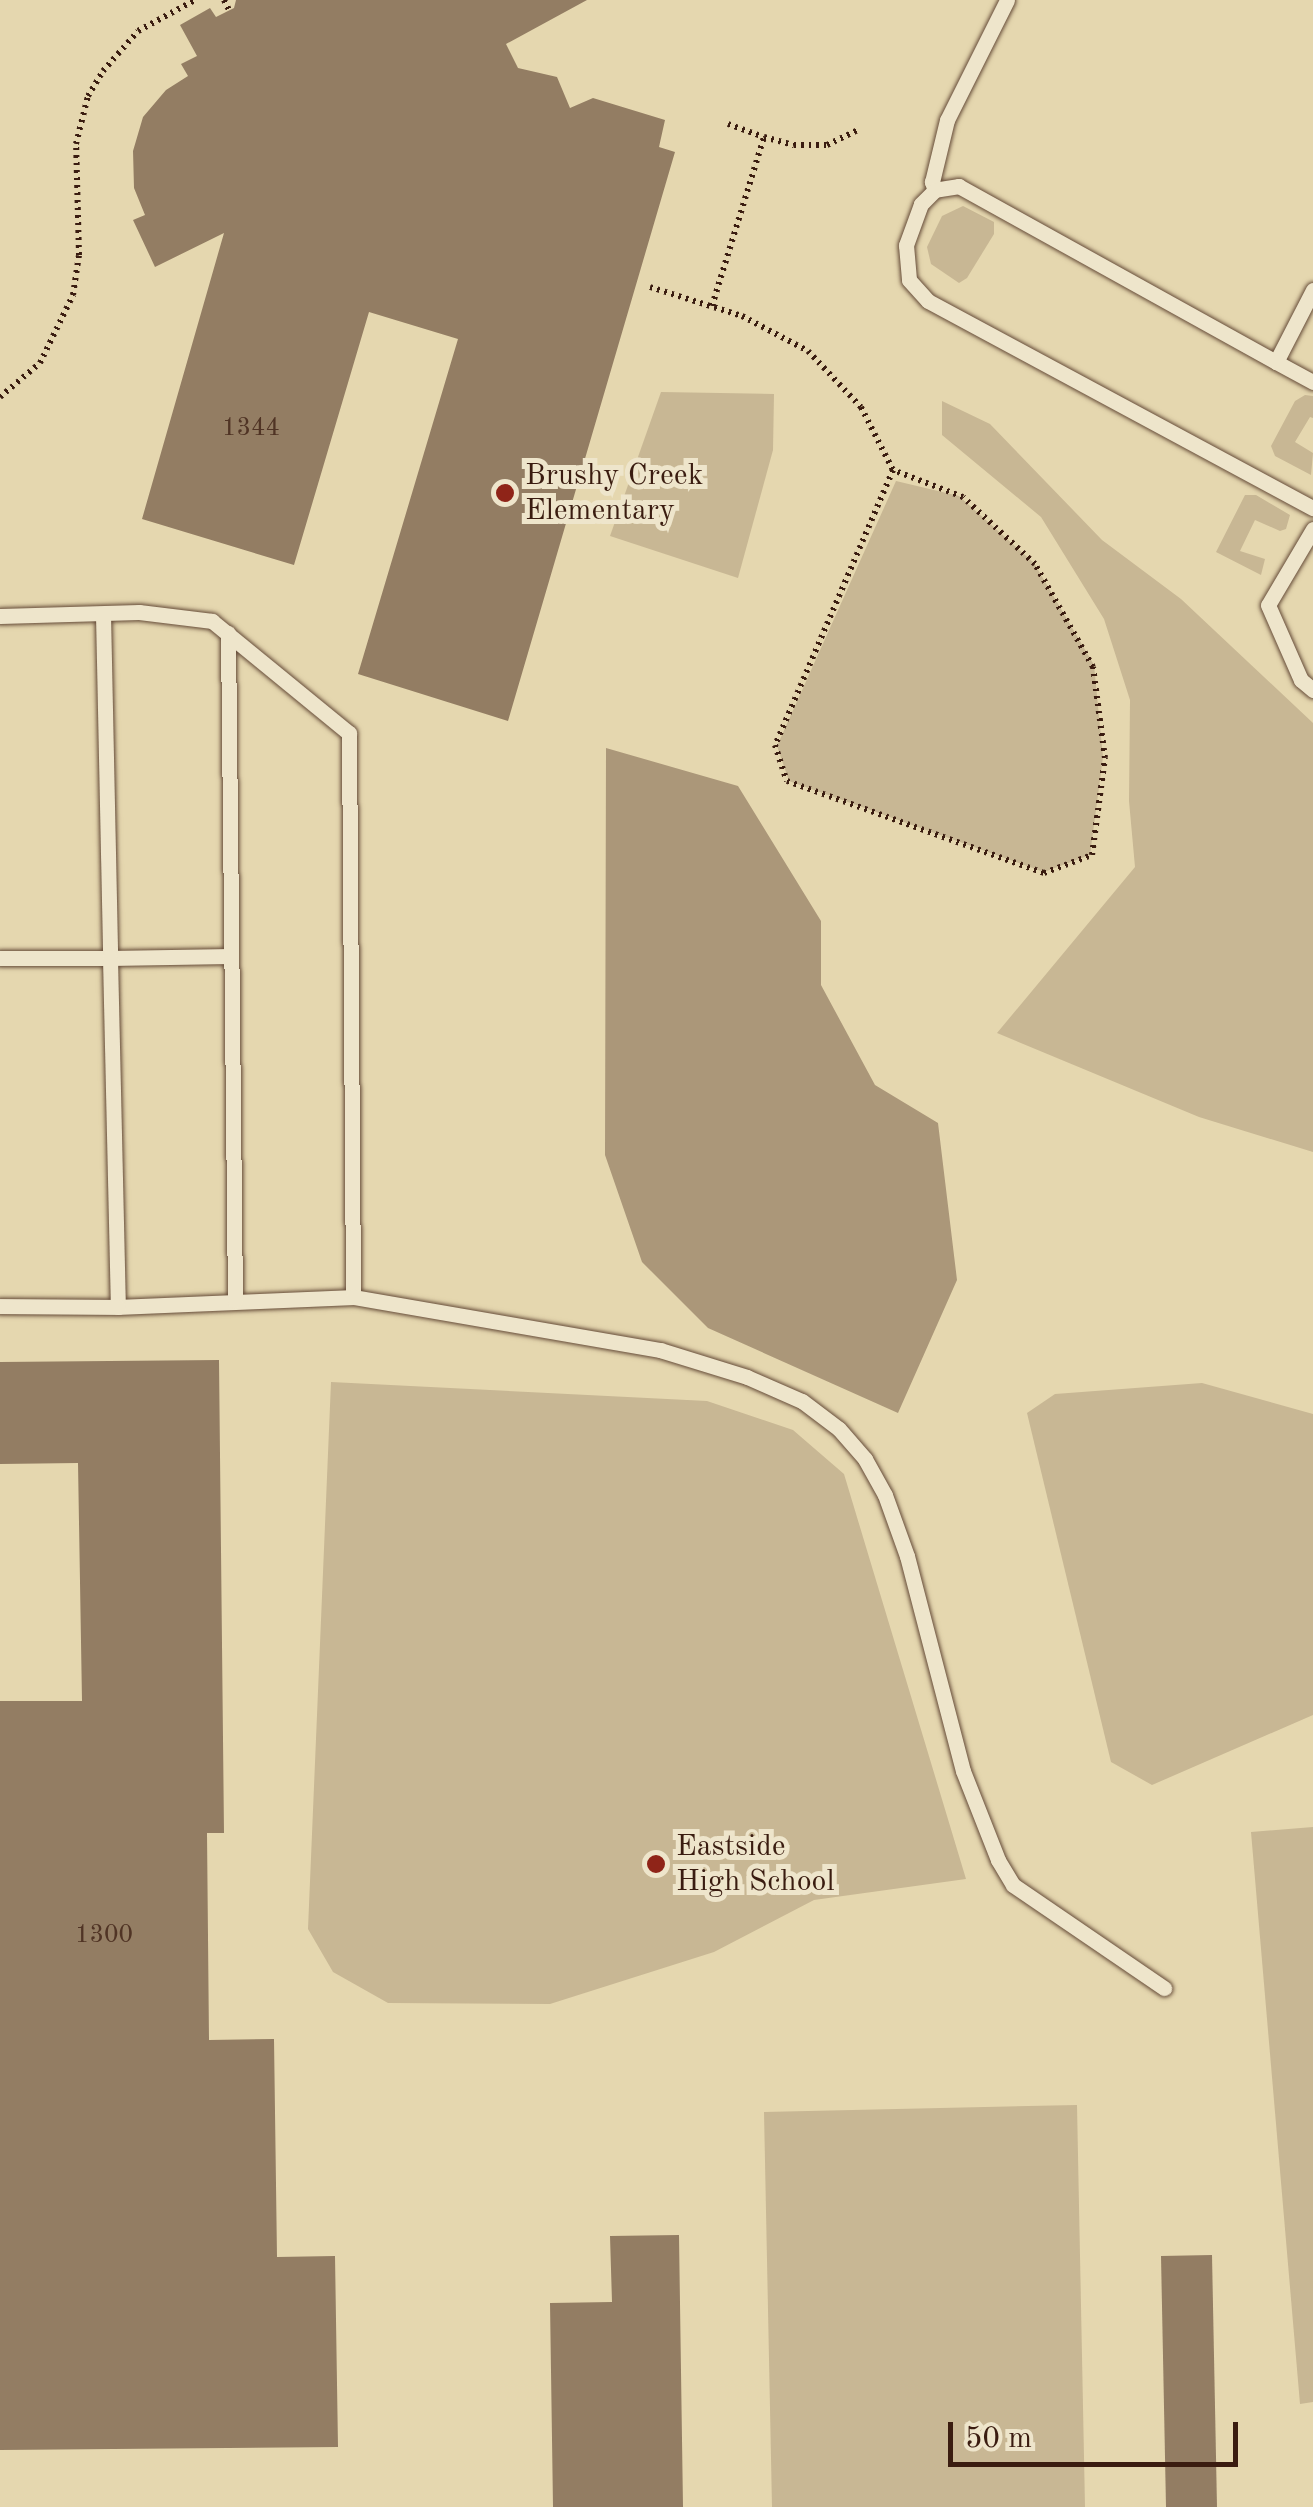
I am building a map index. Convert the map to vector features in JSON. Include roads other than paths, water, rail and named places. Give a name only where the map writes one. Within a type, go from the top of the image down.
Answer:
[{"type":"lane","points":[[935,190],[932,182],[947,120],[1007,0]]},
{"type":"lane","points":[[1313,382],[958,186],[935,190],[921,204],[906,245],[909,280],[928,302],[1313,508]]},
{"type":"lane","points":[[1276,362],[1313,290]]},
{"type":"lane","points":[[1313,529],[1268,604],[1302,680],[1313,690]]},
{"type":"lane","points":[[0,616],[139,612],[212,620],[349,732],[354,1297]]},
{"type":"lane","points":[[102,614],[118,1307]]},
{"type":"lane","points":[[228,634],[235,1300]]},
{"type":"lane","points":[[0,958],[231,956]]},
{"type":"lane","points":[[0,1306],[118,1307],[354,1297],[660,1350],[747,1377],[802,1401],[839,1429],[866,1459],[885,1496],[907,1556],[963,1770],[998,1860],[1013,1885],[1164,1988]]},
{"type":"place","name":"Brushy Creek Elementary","points":[[505,493]]},
{"type":"place","name":"Eastside High School","points":[[656,1864]]}]
